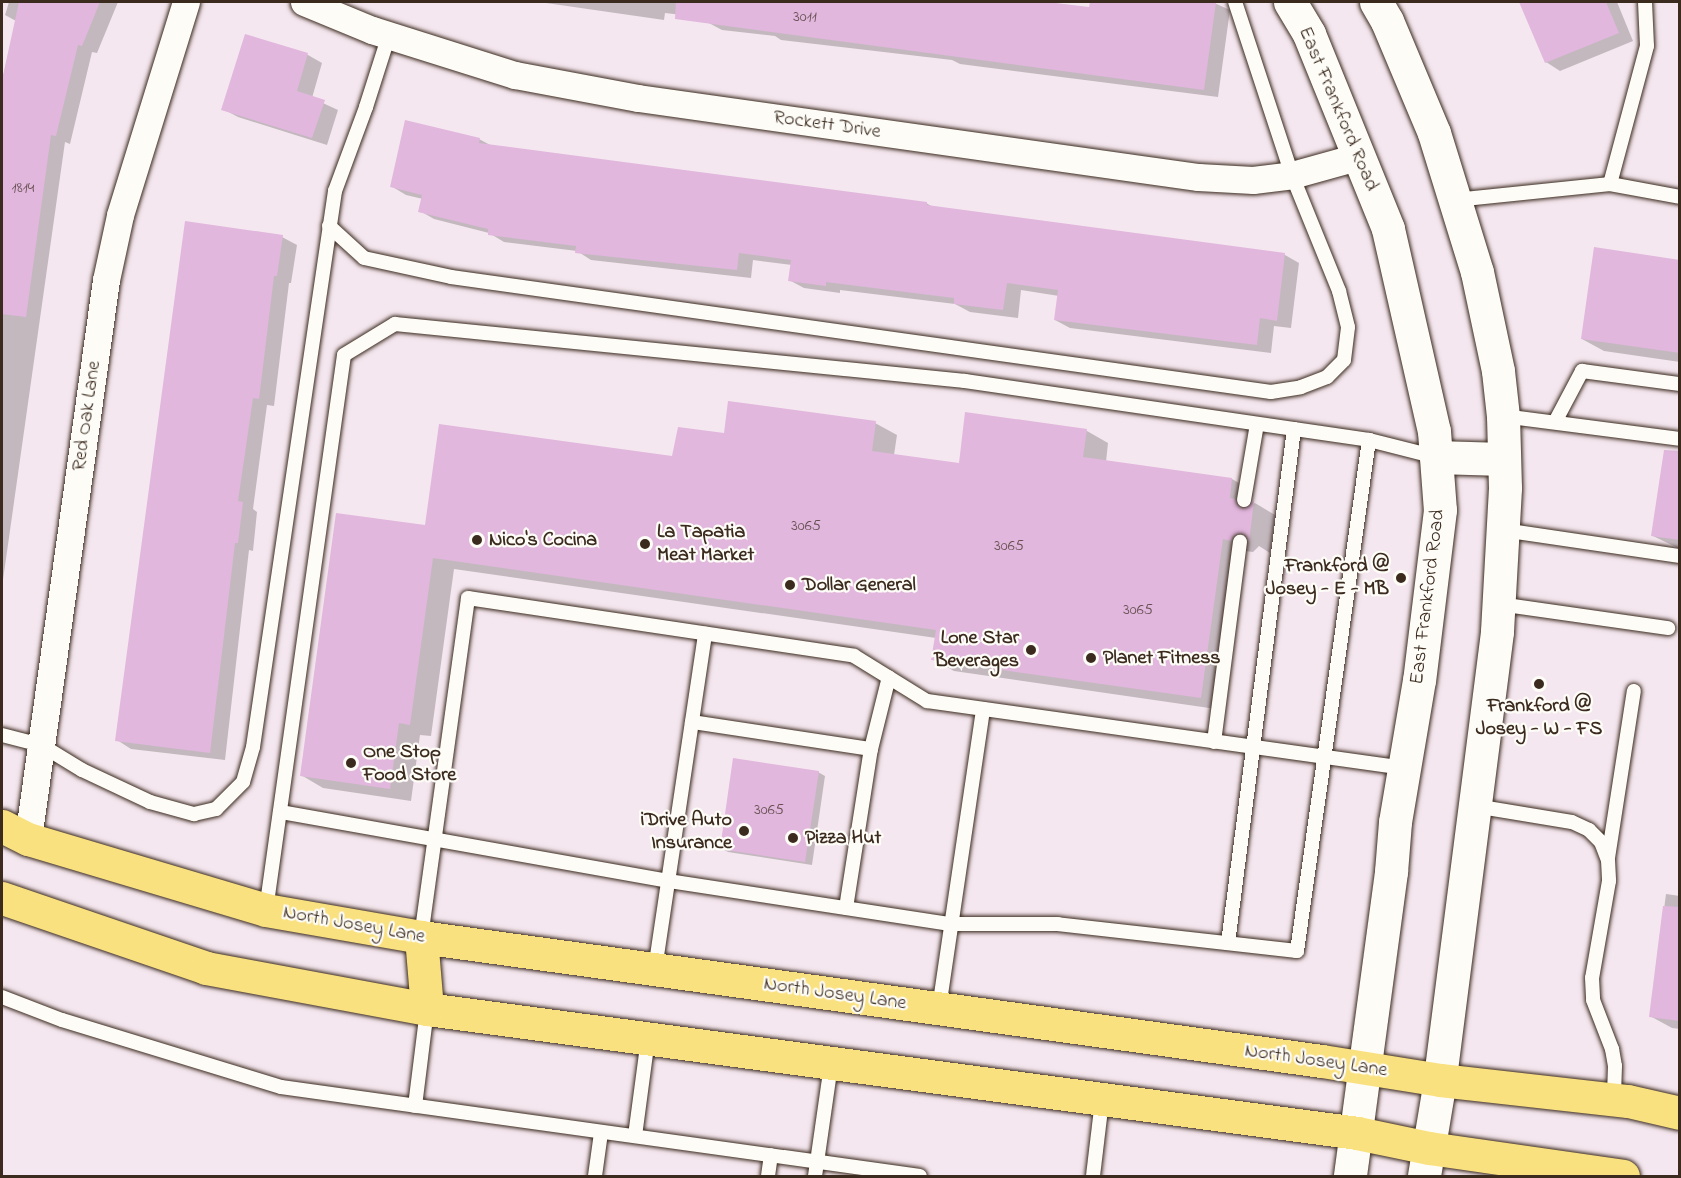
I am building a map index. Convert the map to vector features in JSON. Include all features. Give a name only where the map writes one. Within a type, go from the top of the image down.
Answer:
[{"type":"main road","name":"East Frankford Road","points":[[1290,2],[1309,34],[1388,229],[1434,431],[1440,510],[1419,680],[1395,822],[1391,872],[1350,1176]]},
{"type":"main road","points":[[1376,2],[1387,21],[1434,132],[1455,200],[1477,272],[1498,371],[1503,416],[1503,530],[1499,604],[1440,1080],[1427,1162]]},
{"type":"main road","points":[[1436,457],[1503,459]]},
{"type":"main road","name":"North Josey Lane","points":[[15,833],[266,910],[421,937],[1365,1067],[1440,1080],[1614,1100],[1680,1113]]},
{"type":"main road","points":[[2,898],[206,968],[427,1009],[831,1065],[1357,1133],[1427,1162],[1623,1176]]},
{"type":"main road","points":[[421,937],[427,1009]]},
{"type":"street","name":"Red Oak Lane","points":[[15,833],[41,746],[106,280],[126,192],[186,2]]},
{"type":"street","name":"Rockett Drive","points":[[304,2],[389,35],[515,75],[638,98],[1198,177],[1253,180],[1292,175],[1360,156]]},
{"type":"lane","points":[[329,226],[364,258],[451,277],[1271,392],[1301,387],[1327,377],[1344,360],[1348,327],[1339,291],[1292,175],[1235,2]]},
{"type":"lane","points":[[1610,184],[1647,46],[1646,2]]},
{"type":"lane","points":[[2,735],[41,746],[82,770],[150,802],[194,814],[216,809],[243,782],[253,747],[335,191],[366,107],[389,35]]},
{"type":"lane","points":[[1455,200],[1610,184],[1680,197]]},
{"type":"lane","points":[[266,910],[344,355],[395,324],[965,381],[1369,440],[1436,457]]},
{"type":"lane","points":[[1555,422],[1582,371],[1680,384]]},
{"type":"lane","points":[[1503,416],[1680,439]]},
{"type":"lane","points":[[1244,500],[1257,424]]},
{"type":"lane","points":[[1228,943],[1294,429]]},
{"type":"lane","points":[[280,812],[668,881],[950,924],[1058,924],[1297,951],[1369,440]]},
{"type":"lane","points":[[1503,530],[1680,556]]},
{"type":"lane","points":[[1214,742],[1240,542]]},
{"type":"lane","points":[[421,937],[468,598],[854,656],[927,701],[1404,768]]},
{"type":"lane","points":[[1499,604],[1668,628]]},
{"type":"lane","points":[[655,969],[705,634]]},
{"type":"lane","points":[[846,908],[871,749],[889,677]]},
{"type":"lane","points":[[1614,1100],[1614,1058],[1593,1000],[1592,978],[1609,881],[1608,860],[1634,691]]},
{"type":"lane","points":[[939,1008],[983,709]]},
{"type":"lane","points":[[692,722],[871,749]]},
{"type":"lane","points":[[1475,806],[1572,822],[1589,830],[1600,842],[1608,860]]},
{"type":"lane","points":[[2,997],[62,1020],[281,1087],[920,1176]]},
{"type":"lane","points":[[415,1106],[427,1009]]},
{"type":"lane","points":[[634,1136],[648,1039]]},
{"type":"lane","points":[[815,1176],[831,1065]]},
{"type":"lane","points":[[1093,1176],[1102,1100]]},
{"type":"lane","points":[[595,1176],[601,1133]]},
{"type":"lane","points":[[768,1176],[771,1155]]},
{"type":"building","points":[[19,2],[100,2],[82,46],[78,45],[56,136],[51,135],[26,317],[2,314],[2,80]]},
{"type":"building","points":[[676,2],[1047,2],[1089,7],[1090,2],[1216,2],[1204,90],[675,19]]},
{"type":"building","points":[[1519,2],[1606,2],[1619,33],[1545,63]]},
{"type":"building","points":[[245,34],[308,53],[297,91],[325,100],[312,138],[221,110]]},
{"type":"building","points":[[405,120],[480,138],[479,143],[927,202],[927,205],[1285,253],[1277,321],[1260,318],[1257,345],[1054,320],[1058,290],[1007,283],[1003,310],[954,304],[954,298],[826,282],[826,286],[788,281],[791,260],[739,253],[737,270],[575,253],[576,246],[488,235],[488,229],[418,212],[422,195],[390,187]]},
{"type":"building","points":[[185,221],[283,235],[277,276],[274,276],[259,399],[253,398],[238,501],[243,502],[238,543],[235,543],[210,753],[115,741]]},
{"type":"building","points":[[1594,247],[1680,260],[1680,353],[1581,339]]},
{"type":"building","points":[[728,401],[876,421],[872,451],[959,463],[965,412],[1087,429],[1083,457],[1232,478],[1230,498],[1235,499],[1238,506],[1243,509],[1254,501],[1249,542],[1246,535],[1241,533],[1233,536],[1231,541],[1223,539],[1201,698],[931,660],[936,630],[433,558],[410,725],[399,723],[390,789],[300,776],[336,513],[425,525],[439,424],[672,456],[678,427],[724,433]]},
{"type":"building","points":[[1664,450],[1680,451],[1680,540],[1651,536]]},
{"type":"building","points":[[733,758],[819,771],[805,862],[720,849]]},
{"type":"building","points":[[1663,906],[1680,907],[1680,1021],[1649,1017]]},
{"type":"place","name":"Nico's Cocina","points":[[477,540]]},
{"type":"place","name":"La Tapatia Meat Market","points":[[645,544]]},
{"type":"place","name":"Frankford @ Josey - E - MB","points":[[1401,578]]},
{"type":"place","name":"Dollar General","points":[[790,585]]},
{"type":"place","name":"Lone Star Beverages","points":[[1031,650]]},
{"type":"place","name":"Planet Fitness","points":[[1091,658]]},
{"type":"place","name":"Frankford @ Josey - W - FS","points":[[1539,684]]},
{"type":"place","name":"One Stop Food Store","points":[[351,763]]},
{"type":"place","name":"iDrive Auto Insurance","points":[[744,831]]},
{"type":"place","name":"Pizza Hut","points":[[793,838]]}]
